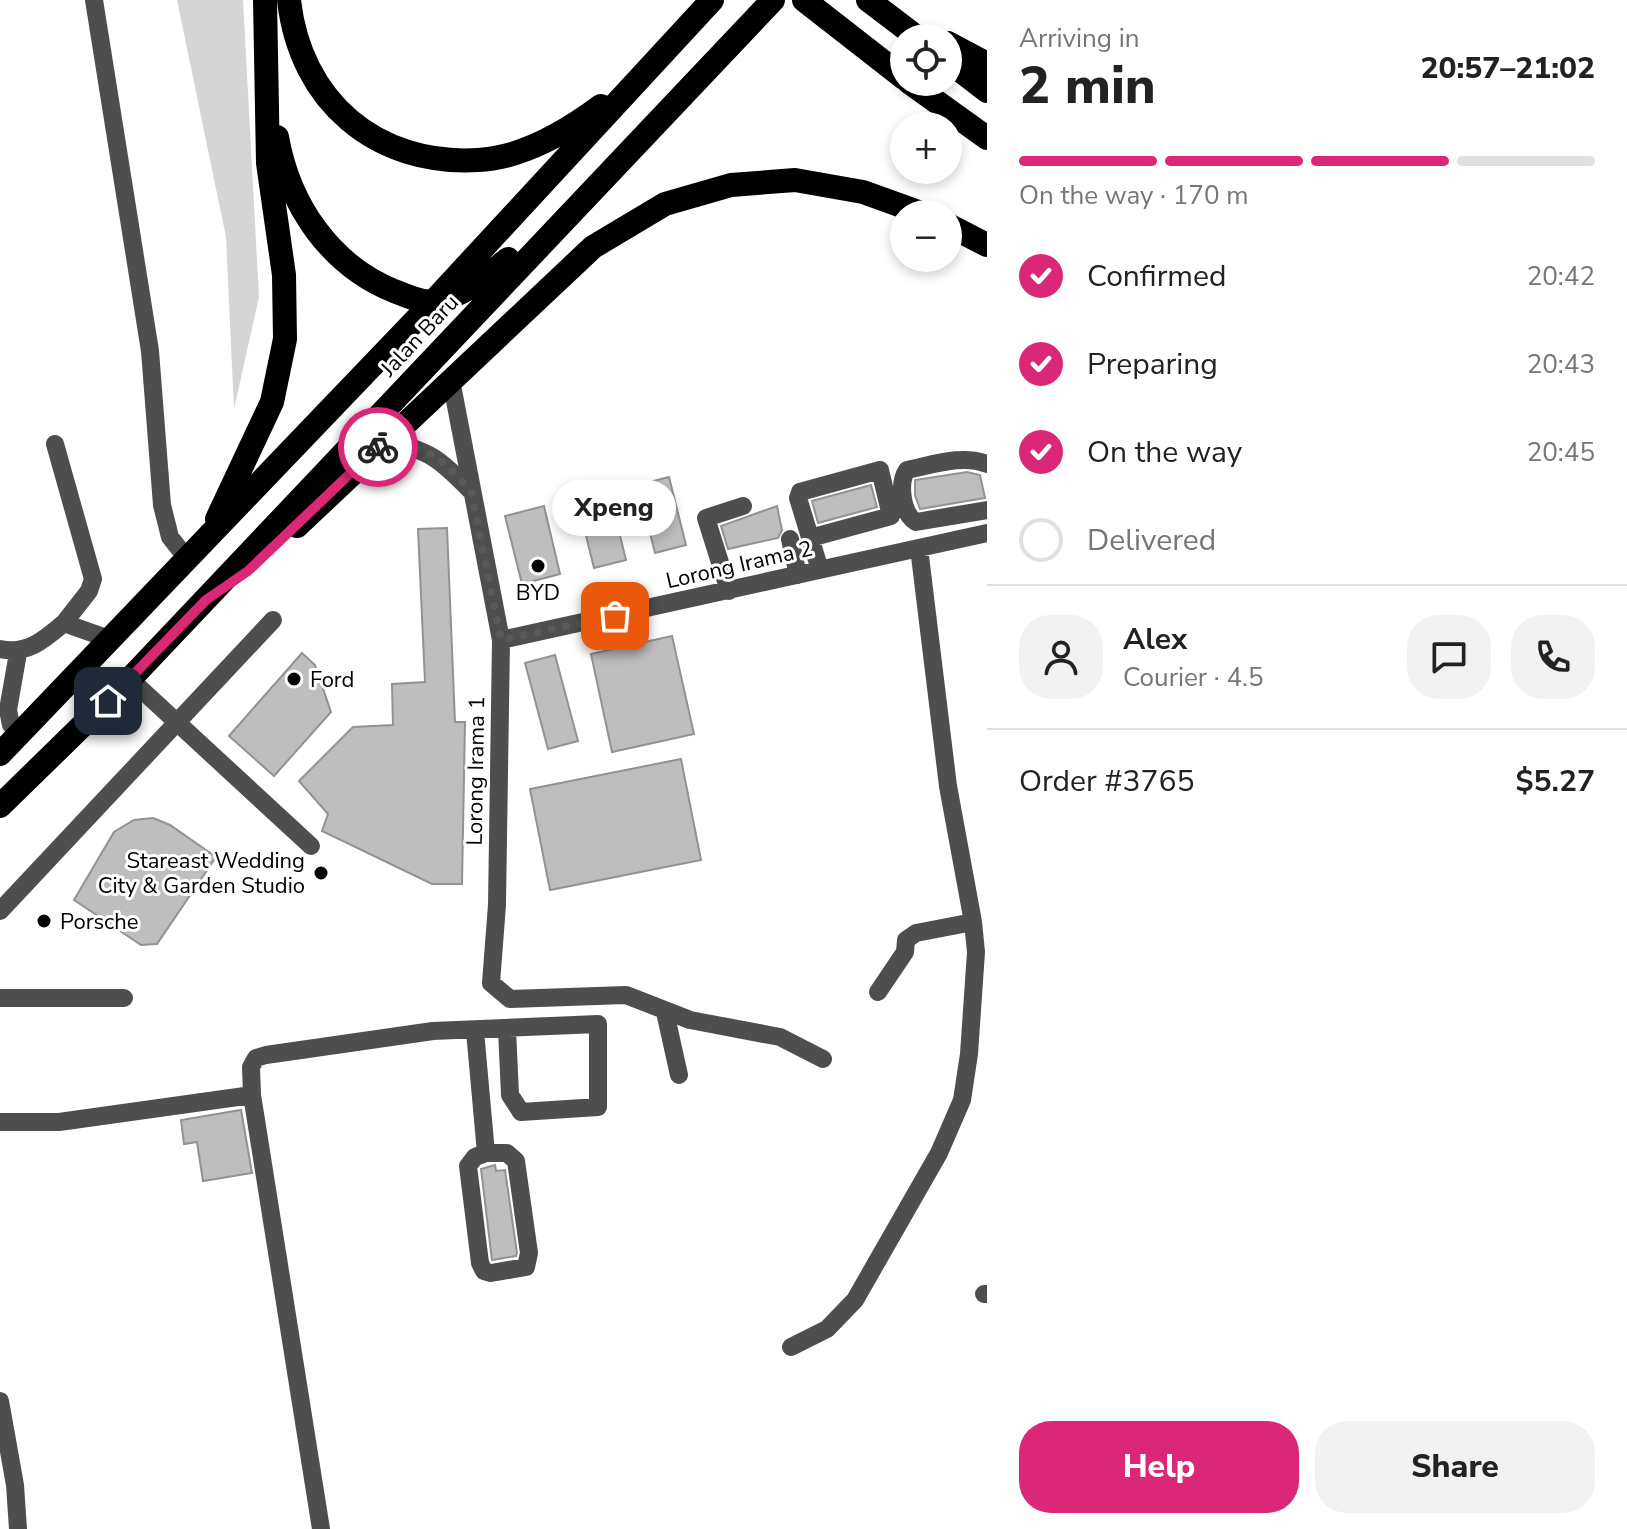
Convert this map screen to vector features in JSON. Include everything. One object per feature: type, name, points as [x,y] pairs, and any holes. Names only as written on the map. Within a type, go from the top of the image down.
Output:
[{"type":"highway","points":[[205,542],[272,402],[285,339],[284,275],[268,163],[265,0]]},
{"type":"highway","points":[[289,0],[301,58],[322,93],[351,123],[390,147],[436,159],[481,160],[530,148],[566,130],[653,65]]},
{"type":"highway","name":"Jalan Baru","points":[[7,736],[112,640],[433,302],[712,0]]},
{"type":"highway","name":"Jalan Baru","points":[[0,806],[206,600],[574,206],[773,0]]},
{"type":"highway","points":[[804,0],[890,67]]},
{"type":"highway","points":[[876,6],[900,24]]},
{"type":"highway","points":[[876,6],[911,24]]},
{"type":"highway","points":[[962,51],[987,64]]},
{"type":"highway","points":[[962,72],[987,91]]},
{"type":"highway","points":[[269,88],[280,153],[297,201],[341,261],[366,280],[433,302],[474,287],[574,206]]},
{"type":"highway","points":[[928,96],[987,138]]},
{"type":"highway","points":[[206,600],[270,552],[385,440],[593,247],[665,204],[731,185],[795,180],[863,192],[890,202]]},
{"type":"highway","points":[[962,232],[987,245]]},
{"type":"street","points":[[94,0],[150,351],[162,505],[170,537],[188,560]]},
{"type":"street","name":"Lorong Irama 1","points":[[451,380],[501,640],[497,905],[491,983],[510,999],[626,995],[665,1012]]},
{"type":"street","points":[[385,440],[418,448],[439,458],[471,491]]},
{"type":"street","points":[[7,736],[9,651],[40,643],[64,623],[89,591],[93,579],[55,444]]},
{"type":"street","points":[[987,464],[968,459],[951,461],[907,470],[902,479],[906,512],[916,522],[987,510]]},
{"type":"street","points":[[810,538],[891,516],[880,470],[800,492],[798,498],[810,538],[820,570]]},
{"type":"street","points":[[729,591],[706,518],[743,506]]},
{"type":"street","name":"Lorong Irama 2","points":[[501,640],[987,533]]},
{"type":"street","points":[[790,539],[798,575]]},
{"type":"street","points":[[791,1347],[827,1329],[855,1300],[939,1153],[962,1100],[976,952],[948,786],[919,548]]},
{"type":"street","points":[[0,911],[273,620]]},
{"type":"street","points":[[64,623],[112,640]]},
{"type":"street","points":[[130,679],[311,846]]},
{"type":"street","points":[[878,992],[905,952],[906,940],[916,933],[973,922]]},
{"type":"street","points":[[0,998],[124,998]]},
{"type":"street","points":[[679,1075],[665,1012],[780,1037],[823,1059]]},
{"type":"street","points":[[321,1529],[252,1095],[251,1067],[256,1058],[266,1055],[433,1031],[598,1024],[598,1107],[521,1112],[510,1095],[507,1029]]},
{"type":"street","points":[[475,1031],[486,1153]]},
{"type":"street","points":[[0,1122],[59,1122],[252,1095]]},
{"type":"street","points":[[486,1153],[507,1153],[516,1161],[529,1253],[526,1267],[491,1273],[484,1271],[480,1263],[468,1166],[475,1157],[486,1153]]},
{"type":"street","points":[[0,1401],[8,1486],[18,1529]]},
{"type":"shaded area","points":[[177,0],[243,0],[259,297],[234,409],[226,237]]},
{"type":"building","points":[[967,472],[980,475],[985,498],[920,509],[915,495],[915,480]]},
{"type":"building","points":[[669,477],[686,545],[655,553],[638,485]]},
{"type":"building","points":[[871,485],[877,507],[818,523],[812,501]]},
{"type":"building","points":[[609,490],[626,560],[594,568],[577,499]]},
{"type":"building","points":[[544,506],[560,574],[522,584],[505,516]]},
{"type":"building","points":[[777,506],[782,530],[778,538],[728,549],[721,526]]},
{"type":"building","points":[[447,528],[455,722],[465,722],[462,884],[432,884],[322,831],[328,814],[299,781],[353,727],[393,725],[392,684],[425,682],[418,529]]},
{"type":"building","points":[[672,636],[694,734],[612,752],[591,654]]},
{"type":"building","points":[[302,653],[315,665],[331,712],[274,776],[229,736]]},
{"type":"building","points":[[555,655],[578,741],[548,749],[525,663]]},
{"type":"building","points":[[681,759],[701,860],[550,890],[530,789]]},
{"type":"building","points":[[153,818],[170,825],[216,857],[157,944],[141,945],[74,900],[114,832],[134,820]]},
{"type":"building","points":[[241,1110],[252,1173],[203,1181],[197,1142],[184,1144],[181,1120]]},
{"type":"building","points":[[495,1165],[496,1171],[505,1170],[517,1253],[516,1256],[492,1260],[481,1169]]},
{"type":"way so far","points":[[378,447],[385,440],[418,448],[439,458],[471,491],[501,640],[615,616]]},
{"type":"place","name":"BYD","points":[[538,566]]},
{"type":"place","name":"Xpeng","points":[[615,616]]},
{"type":"place","name":"Ford","points":[[294,679]]},
{"type":"place","name":"Stareast Wedding City & Garden Studio","points":[[321,873]]},
{"type":"place","name":"Porsche","points":[[44,921]]},
{"type":"route","points":[[108,701],[206,600],[248,571],[281,542],[378,447]]}]
